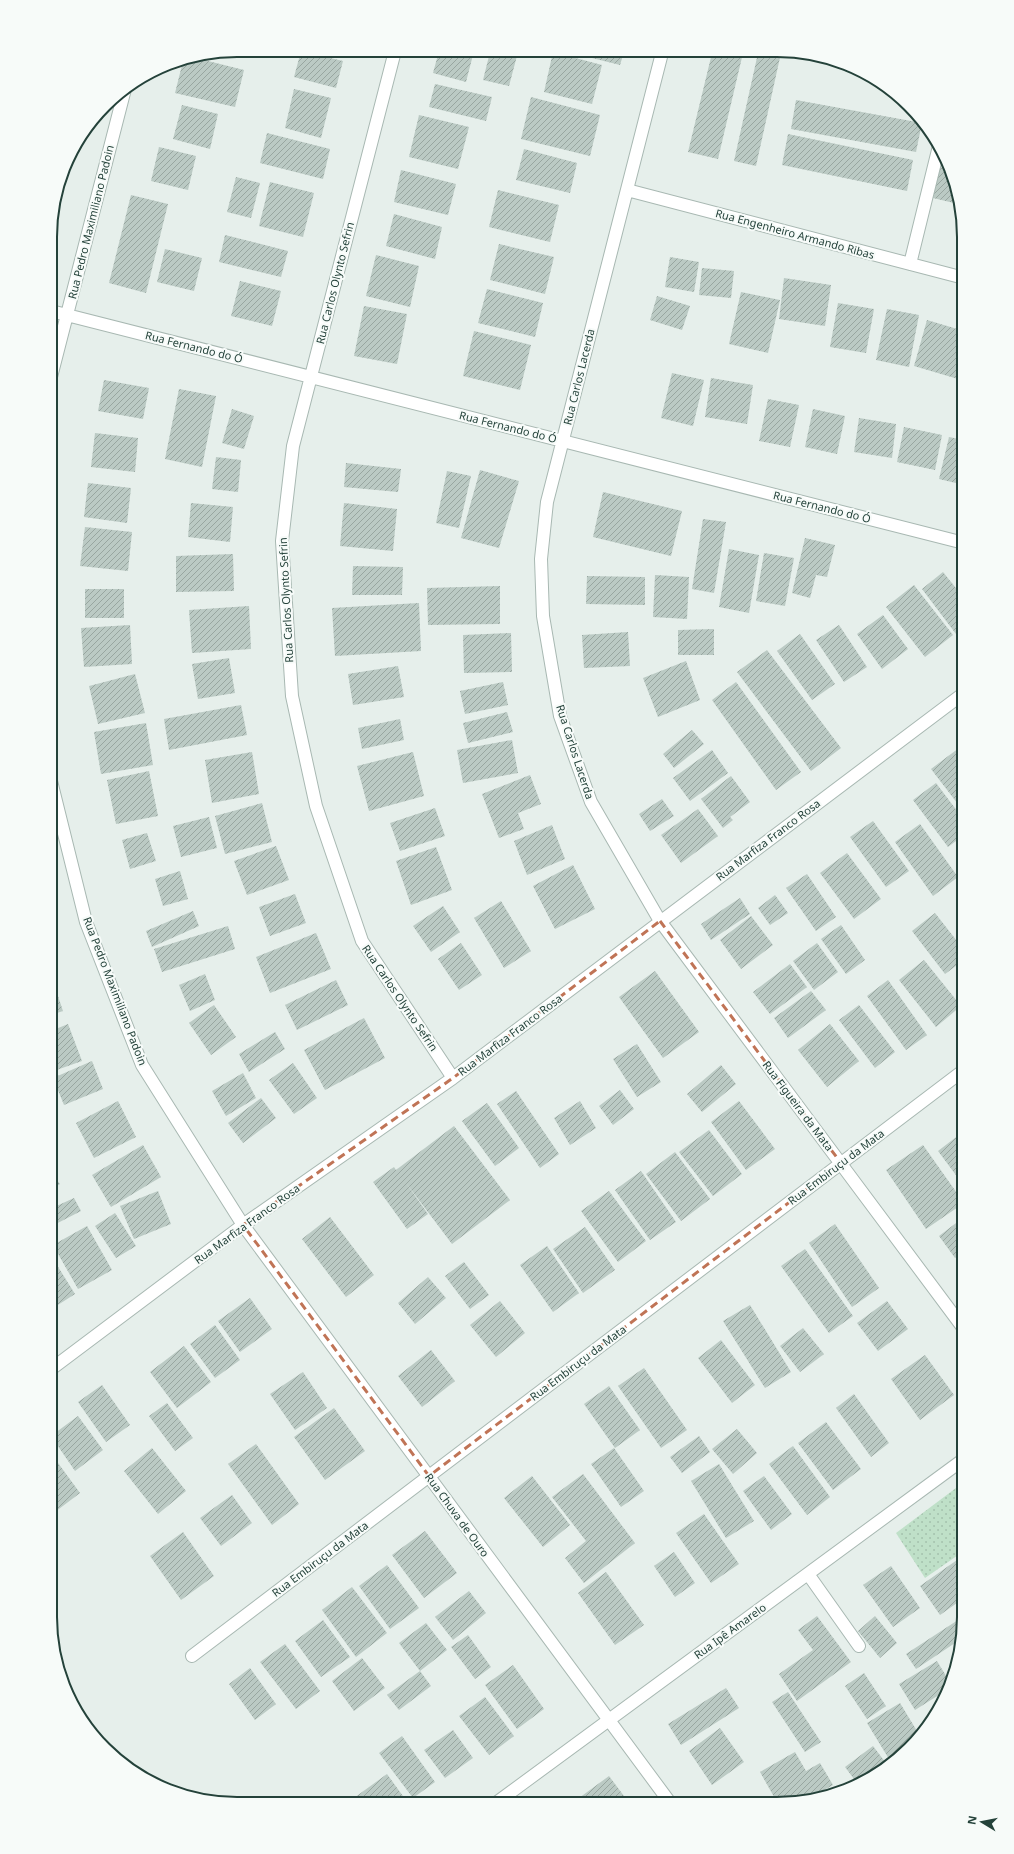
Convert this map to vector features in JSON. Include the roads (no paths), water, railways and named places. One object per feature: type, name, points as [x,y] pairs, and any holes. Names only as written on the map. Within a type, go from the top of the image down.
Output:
[{"type":"street","name":"Rua Carlos Olynto Sefrin","points":[[393,57],[292,446],[282,541],[292,696],[316,806],[362,941],[453,1078]]},
{"type":"street","name":"Rua Carlos Lacerda","points":[[660,921],[590,802],[560,716],[543,616],[541,559],[547,502],[661,57]]},
{"type":"street","name":"Rua Pedro Maximiliano Padoin","points":[[57,354],[123,98]]},
{"type":"street","points":[[910,264],[937,155]]},
{"type":"street","name":"Rua Engenheiro Armando Ribas","points":[[627,190],[957,276]]},
{"type":"street","name":"Rua Fernando do Ó","points":[[57,312],[957,541]]},
{"type":"street","name":"Rua Marfiza Franco Rosa","points":[[57,1365],[243,1226],[453,1078],[957,698]]},
{"type":"street","name":"Rua Pedro Maximiliano Padoin","points":[[57,805],[86,922],[142,1064],[243,1226]]},
{"type":"street","name":"Rua Figueira da Mata","points":[[660,921],[957,1320]]},
{"type":"street","name":"Rua Embiruçu da Mata","points":[[192,1656],[957,1075]]},
{"type":"street","name":"Rua Chuva de Ouro","points":[[243,1226],[666,1797]]},
{"type":"street","name":"Rua Ipê Amarelo","points":[[504,1797],[957,1464]]},
{"type":"street","points":[[808,1574],[859,1646]]}]
